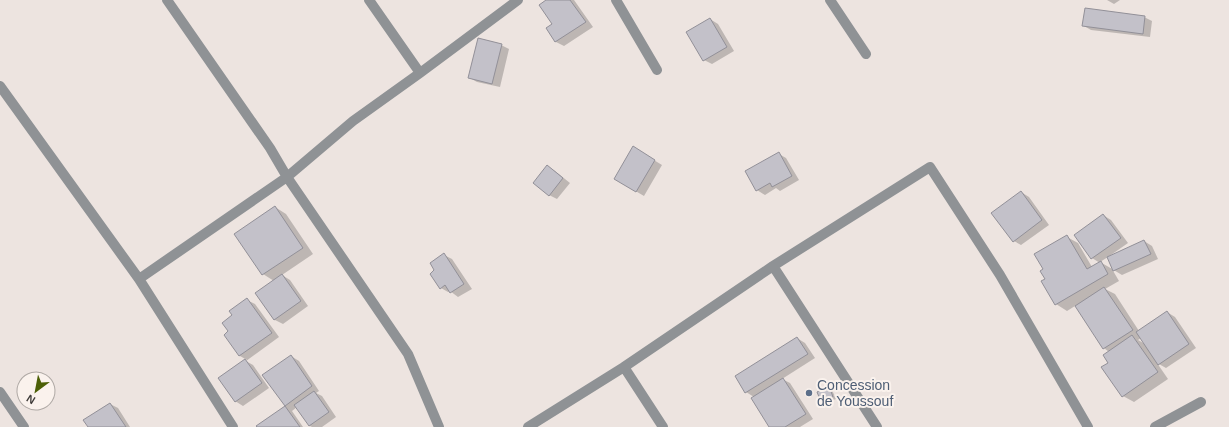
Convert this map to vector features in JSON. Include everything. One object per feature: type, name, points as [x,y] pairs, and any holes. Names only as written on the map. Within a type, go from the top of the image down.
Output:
[{"type":"street","points":[[167,0],[270,148],[287,177],[408,354],[438,427]]},
{"type":"street","points":[[369,0],[420,73]]},
{"type":"street","points":[[139,279],[287,177],[353,121],[518,0]]},
{"type":"street","points":[[616,0],[657,70]]},
{"type":"street","points":[[830,0],[866,54]]},
{"type":"street","points":[[0,86],[139,279],[233,427]]},
{"type":"street","points":[[528,427],[624,367],[773,266],[930,167],[1000,275],[1088,427]]},
{"type":"street","points":[[773,266],[877,427]]},
{"type":"street","points":[[624,367],[663,427]]},
{"type":"street","points":[[0,392],[24,427]]},
{"type":"street","points":[[1155,427],[1201,402]]},
{"type":"building","points":[[546,0],[570,0],[586,22],[555,42],[546,28],[552,24],[539,5]]},
{"type":"building","points":[[1085,8],[1145,16],[1143,34],[1082,26]]},
{"type":"building","points":[[710,18],[727,47],[703,61],[686,32]]},
{"type":"building","points":[[478,38],[502,44],[492,84],[468,78]]},
{"type":"building","points":[[633,146],[655,160],[636,192],[614,179]]},
{"type":"building","points":[[779,152],[792,176],[772,187],[770,183],[756,191],[745,171]]},
{"type":"building","points":[[547,165],[563,178],[549,196],[533,183]]},
{"type":"building","points":[[1021,191],[1042,220],[1013,242],[991,213]]},
{"type":"building","points":[[275,206],[303,248],[262,275],[234,234]]},
{"type":"building","points":[[1103,214],[1121,238],[1091,259],[1074,235]]},
{"type":"building","points":[[1067,235],[1087,269],[1101,261],[1108,274],[1055,305],[1041,281],[1045,279],[1040,271],[1043,269],[1034,254]]},
{"type":"building","points":[[1144,240],[1151,254],[1113,271],[1107,257]]},
{"type":"building","points":[[444,253],[464,284],[450,293],[445,285],[440,289],[430,274],[434,270],[430,263]]},
{"type":"building","points":[[282,274],[301,301],[274,320],[255,293]]},
{"type":"building","points":[[1104,287],[1133,330],[1103,349],[1075,306]]},
{"type":"building","points":[[247,298],[272,333],[239,356],[224,335],[228,331],[222,323],[232,315],[229,311]]},
{"type":"building","points":[[1167,311],[1189,344],[1158,365],[1136,332]]},
{"type":"building","points":[[1132,335],[1158,372],[1122,397],[1101,367],[1108,363],[1103,355]]},
{"type":"building","points":[[797,337],[808,354],[745,393],[735,376]]},
{"type":"building","points":[[291,355],[312,386],[285,406],[262,375]]},
{"type":"building","points":[[245,359],[262,383],[235,402],[218,378]]},
{"type":"building","points":[[783,378],[806,414],[785,427],[769,427],[751,398]]},
{"type":"building","points":[[829,386],[833,397],[821,402],[817,392]]},
{"type":"building","points":[[314,391],[329,412],[309,426],[294,405]]},
{"type":"building","points":[[110,403],[126,427],[88,427],[83,420]]},
{"type":"building","points":[[285,406],[300,427],[256,426]]},
{"type":"place","name":"Concession de Youssouf","points":[[809,393]]}]
